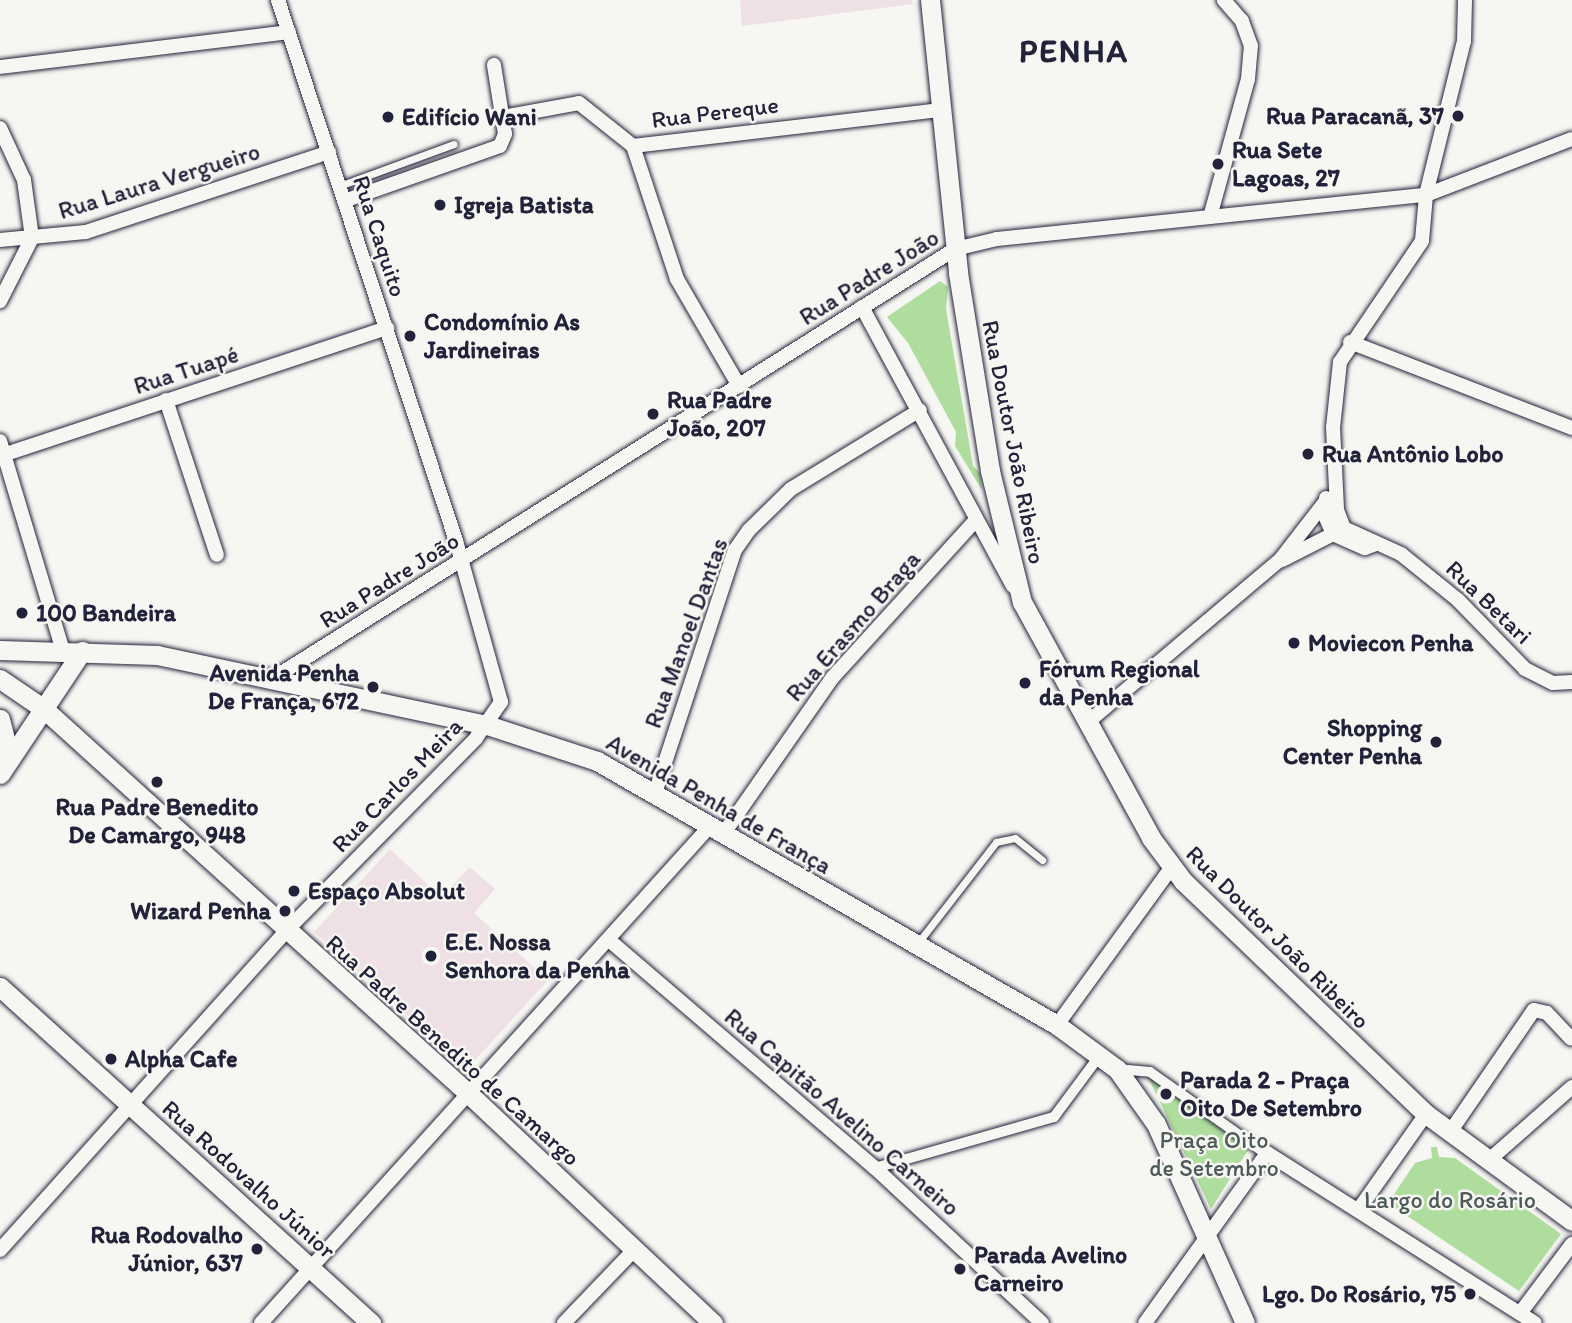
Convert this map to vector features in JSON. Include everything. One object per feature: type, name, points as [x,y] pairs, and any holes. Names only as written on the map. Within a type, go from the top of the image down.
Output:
[{"type":"main road","name":"Rua Doutor João Ribeiro","points":[[930,0],[955,249],[990,471],[1023,602],[1171,868],[1426,1115],[1572,1221]]},
{"type":"main road","name":"Avenida Penha de França","points":[[0,650],[157,655],[487,725],[597,761],[1057,1026],[1117,1069],[1156,1124],[1245,1323]]},
{"type":"main road","points":[[1,772],[44,709],[72,651]]},
{"type":"main road","name":"Rua Padre Benedito de Camargo","points":[[0,679],[44,709],[469,1094],[633,1251],[713,1323]]},
{"type":"main road","points":[[0,719],[7,747],[1,772]]},
{"type":"main road","name":"Rua Rodovalho Júnior","points":[[0,987],[371,1323]]},
{"type":"street","name":"Rua Caquito","points":[[278,0],[463,561],[500,686],[501,702],[487,725]]},
{"type":"street","points":[[1210,218],[1248,79],[1251,46],[1242,21],[1224,0]]},
{"type":"street","points":[[1088,722],[1280,560],[1325,502],[1333,478],[1334,388],[1350,342],[1412,260],[1422,241],[1426,195],[1464,41],[1465,0]]},
{"type":"street","points":[[0,67],[289,32]]},
{"type":"street","points":[[344,201],[494,149],[504,139],[494,65]]},
{"type":"street","points":[[503,117],[579,103],[633,146]]},
{"type":"street","name":"Rua Pereque","points":[[739,386],[677,279],[633,146],[941,110]]},
{"type":"street","points":[[0,128],[24,180],[32,238],[0,302]]},
{"type":"street","name":"Rua Padre João","points":[[272,679],[955,249],[997,239],[1426,195],[1572,139]]},
{"type":"street","name":"Rua Laura Vergueiro","points":[[0,240],[86,232],[329,152]]},
{"type":"street","points":[[862,307],[920,410],[975,521],[1023,602]]},
{"type":"street","name":"Rua Tuapé","points":[[1,451],[387,328]]},
{"type":"street","points":[[1350,342],[1571,425]]},
{"type":"street","points":[[166,400],[217,555]]},
{"type":"street","name":"Rua Manoel Dantas","points":[[655,793],[735,550],[748,530],[790,489],[920,410]]},
{"type":"street","points":[[1,451],[72,651]]},
{"type":"street","name":"Rua Betari","points":[[1333,478],[1340,522],[1377,544],[1401,554],[1458,600],[1525,669],[1553,683],[1572,682]]},
{"type":"street","points":[[1280,560],[1333,534],[1325,502]]},
{"type":"street","name":"Rua Erasmo Braga","points":[[261,1323],[609,940],[717,829],[833,677],[975,521]]},
{"type":"street","name":"Rua Betari","points":[[1333,534],[1365,548],[1377,544]]},
{"type":"street","name":"Rua Carlos Meira","points":[[0,1250],[286,931],[487,725]]},
{"type":"street","points":[[1057,1026],[1171,868]]},
{"type":"street","name":"Rua Capitão Avelino Carneiro","points":[[609,940],[876,1168],[1042,1323]]},
{"type":"street","points":[[1450,1132],[1534,1010],[1547,1013],[1571,1039]]},
{"type":"street","points":[[876,1168],[1054,1116],[1100,1055]]},
{"type":"street","points":[[1117,1069],[1150,1072],[1265,1153],[1359,1209],[1535,1323]]},
{"type":"street","points":[[1488,1161],[1572,1087]]},
{"type":"street","points":[[1359,1209],[1426,1115]]},
{"type":"street","points":[[1145,1323],[1265,1153]]},
{"type":"street","points":[[1521,1312],[1572,1244]]},
{"type":"street","points":[[564,1323],[633,1251]]},
{"type":"lane","points":[[339,186],[454,144]]},
{"type":"lane","points":[[916,945],[996,842],[1015,838],[1042,860]]},
{"type":"shaded area","points":[[740,0],[912,0],[913,4],[742,26]]},
{"type":"shaded area","name":"E.E. Nossa Senhora da Penha","points":[[390,849],[441,897],[470,867],[495,889],[474,913],[548,980],[467,1069],[314,932]]},
{"type":"green space","points":[[940,281],[948,287],[946,309],[973,466],[980,473],[982,490],[955,446],[956,432],[908,343],[887,317]]},
{"type":"green space","name":"Praça Oito de Setembro","points":[[1148,1077],[1250,1147],[1211,1209]]},
{"type":"green space","name":"Largo do Rosário","points":[[1431,1147],[1437,1147],[1439,1157],[1455,1158],[1561,1234],[1519,1291],[1388,1203],[1415,1163],[1432,1158]]},
{"type":"place","name":"Rua Paracanã, 37","points":[[1458,116]]},
{"type":"place","name":"Edifício Wani","points":[[388,117]]},
{"type":"place","name":"Rua Sete Lagoas, 27","points":[[1218,164]]},
{"type":"place","name":"Igreja Batista","points":[[440,205]]},
{"type":"place","name":"Condomínio As Jardineiras","points":[[410,336]]},
{"type":"place","name":"Rua Padre João, 207","points":[[653,414]]},
{"type":"place","name":"Rua Antônio Lobo","points":[[1308,454]]},
{"type":"place","name":"100 Bandeira","points":[[22,613]]},
{"type":"place","name":"Moviecon Penha","points":[[1294,643]]},
{"type":"place","name":"Fórum Regional da Penha","points":[[1025,683]]},
{"type":"place","name":"Avenida Penha De França, 672","points":[[373,687]]},
{"type":"place","name":"Shopping Center Penha","points":[[1436,742]]},
{"type":"place","name":"Rua Padre Benedito De Camargo, 948","points":[[157,782]]},
{"type":"place","name":"Espaço Absolut","points":[[294,891]]},
{"type":"place","name":"Wizard Penha","points":[[285,911]]},
{"type":"place","name":"E.E. Nossa Senhora da Penha","points":[[431,956]]},
{"type":"place","name":"Alpha Cafe","points":[[111,1059]]},
{"type":"place","name":"Parada 2 - Praça Oito De Setembro","points":[[1166,1094]]},
{"type":"place","name":"Rua Rodovalho Júnior, 637","points":[[257,1249]]},
{"type":"place","name":"Parada Avelino Carneiro","points":[[960,1269]]},
{"type":"place","name":"Lgo. Do Rosário, 75","points":[[1470,1294]]},
{"type":"district","name":"PENHA","points":[[1074,51]]}]
